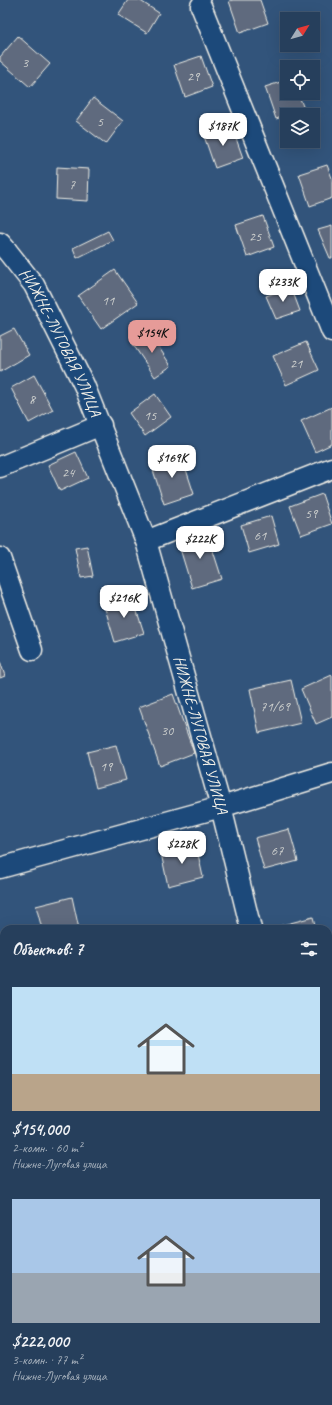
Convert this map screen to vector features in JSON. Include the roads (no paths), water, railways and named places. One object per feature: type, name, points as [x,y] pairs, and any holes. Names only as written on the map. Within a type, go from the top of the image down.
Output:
[{"type":"street","points":[[201,6],[332,332]]},
{"type":"street","name":"НИЖНЕ-ЛУГОВАЯ УЛИЦА","points":[[0,243],[34,285],[84,385],[146,541],[221,807],[250,925]]},
{"type":"street","name":"НИЖНЕ-ЛУГОВАЯ УЛИЦА","points":[[0,467],[101,425]]},
{"type":"street","points":[[146,541],[332,468]]},
{"type":"street","points":[[0,558],[32,650]]},
{"type":"street","points":[[0,868],[221,807],[332,773]]}]
